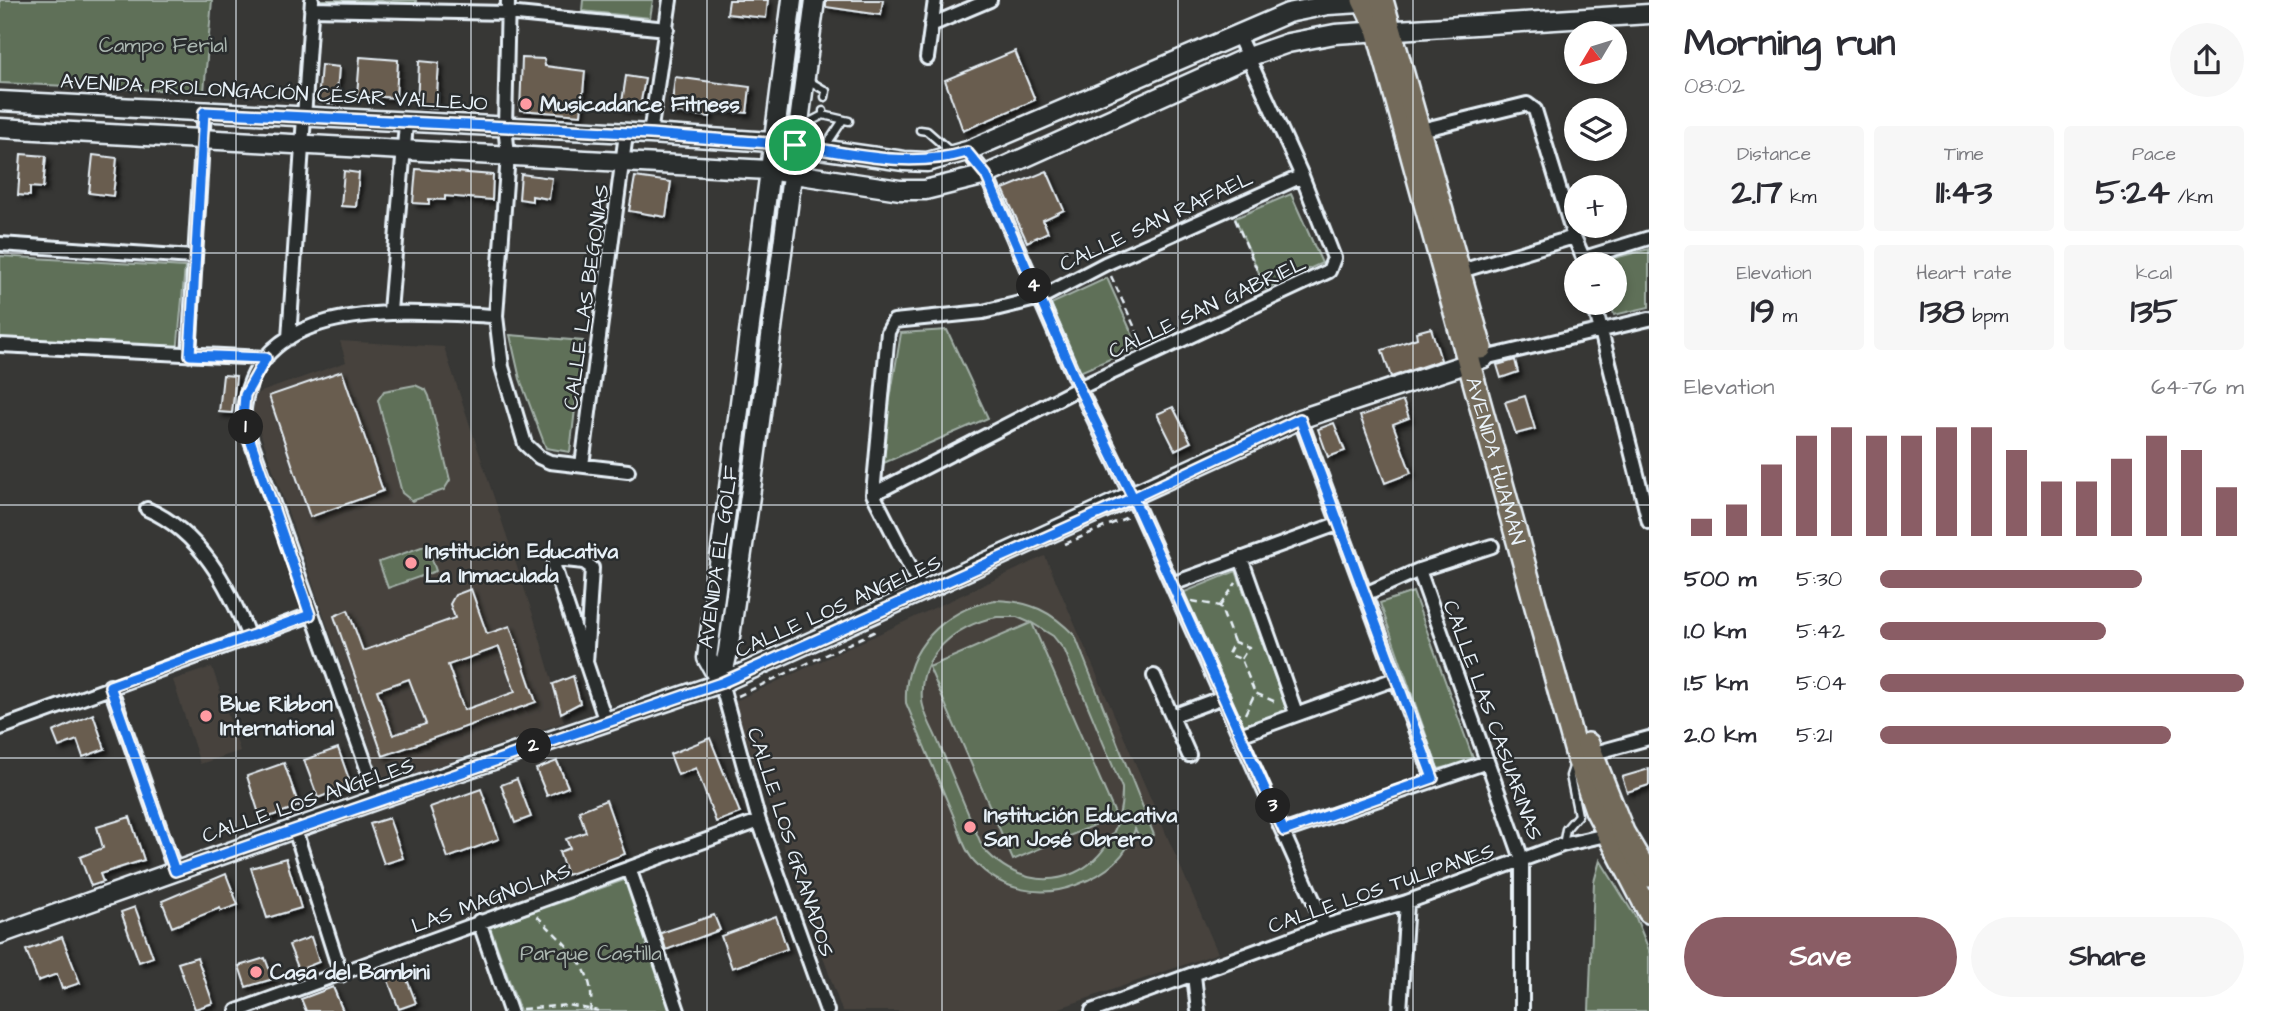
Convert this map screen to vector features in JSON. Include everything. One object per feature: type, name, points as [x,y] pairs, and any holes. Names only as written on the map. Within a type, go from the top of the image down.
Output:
[{"type":"main road","name":"AVENIDA EL GOLF","points":[[721,683],[707,658],[771,142],[792,0]]},
{"type":"main road","name":"AVENIDA EL GOLF","points":[[721,683],[752,482],[816,0]]},
{"type":"main road","name":"AVENIDA PROLONGACIÓN CÉSAR VALLEJO","points":[[0,101],[771,142],[796,137],[824,150],[927,162],[961,153],[1287,13],[1328,5],[1378,1]]},
{"type":"main road","name":"AVENIDA HUAMÁN","points":[[1378,1],[1552,622],[1584,755],[1649,912]]},
{"type":"main road","points":[[0,128],[768,170],[900,190],[952,185],[986,175],[1248,57],[1288,43],[1385,29],[1649,14]]},
{"type":"main road","name":"AVENIDA HUAMÁN","points":[[1385,29],[1422,130],[1461,271],[1477,360]]},
{"type":"main road","name":"CALLE LOS ANGELES","points":[[0,934],[378,799],[721,683],[1133,498],[1300,419],[1477,360]]},
{"type":"main road","points":[[728,481],[752,482]]},
{"type":"main road","name":"AVENIDA HUAMÁN","points":[[1584,755],[1587,813],[1615,833],[1649,876]]},
{"type":"street","points":[[650,134],[670,0]]},
{"type":"street","points":[[927,58],[935,0]]},
{"type":"street","points":[[931,25],[990,0]]},
{"type":"street","points":[[289,338],[312,4],[508,7],[667,29]]},
{"type":"street","points":[[508,7],[505,126],[508,155],[496,316],[502,367],[525,444],[539,457],[550,462],[628,471]]},
{"type":"street","name":"CALLE SAN GABRIEL","points":[[873,494],[1079,388],[1329,271],[1334,258],[1302,176],[1238,35]]},
{"type":"street","points":[[1422,130],[1527,104],[1535,110],[1539,120],[1564,204]]},
{"type":"street","points":[[190,355],[193,257],[204,112]]},
{"type":"street","points":[[390,311],[406,124]]},
{"type":"street","name":"CALLE LAS BEGONIAS","points":[[582,466],[626,134]]},
{"type":"street","points":[[961,153],[986,175],[1079,388],[1133,498],[1325,926]]},
{"type":"street","name":"CALLE SAN RAFAEL","points":[[873,494],[888,332],[894,321],[983,312],[1040,298],[1105,264],[1302,176]]},
{"type":"street","points":[[1461,271],[1571,238]]},
{"type":"street","points":[[1610,252],[1649,238]]},
{"type":"street","points":[[0,244],[193,257]]},
{"type":"street","points":[[378,799],[310,615],[243,419],[245,395],[266,358],[289,338],[334,319],[390,311],[496,316]]},
{"type":"street","points":[[1597,315],[1648,516]]},
{"type":"street","points":[[1477,360],[1649,318]]},
{"type":"street","points":[[0,345],[266,358]]},
{"type":"street","points":[[1300,419],[1433,778]]},
{"type":"street","points":[[873,494],[923,592]]},
{"type":"street","points":[[147,509],[165,517],[188,535],[229,590],[249,637]]},
{"type":"street","points":[[1172,584],[1340,523]]},
{"type":"street","points":[[1365,594],[1419,570],[1492,547]]},
{"type":"street","points":[[1241,558],[1296,713]]},
{"type":"street","points":[[586,663],[592,568],[584,562],[556,559],[554,567],[586,663],[606,722]]},
{"type":"street","name":"CALLE LAS CASUARINAS","points":[[1419,570],[1522,859],[1522,1011]]},
{"type":"street","points":[[0,729],[110,686],[310,615]]},
{"type":"street","points":[[1154,676],[1189,755]]},
{"type":"street","points":[[1240,735],[1395,679]]},
{"type":"street","name":"CALLE LOS GRANADOS","points":[[721,683],[759,821],[827,1011]]},
{"type":"street","points":[[110,686],[175,871]]},
{"type":"street","points":[[1172,716],[1223,697]]},
{"type":"street","points":[[1584,755],[1649,738]]},
{"type":"street","points":[[1284,831],[1433,778],[1487,762]]},
{"type":"street","name":"LAS MAGNOLIAS","points":[[237,1011],[759,821]]},
{"type":"street","points":[[295,830],[341,975]]},
{"type":"street","name":"CALLE LOS TULIPANES","points":[[1092,1011],[1325,926],[1407,902],[1562,845],[1615,833]]},
{"type":"street","points":[[629,868],[678,1011]]},
{"type":"street","points":[[1400,1011],[1407,902]]},
{"type":"street","points":[[479,921],[514,1010]]},
{"type":"street","points":[[1194,975],[1198,1011]]},
{"type":"lane","points":[[804,78],[826,91],[825,97]]},
{"type":"lane","points":[[796,137],[823,113],[846,120],[824,150]]},
{"type":"lane","points":[[920,130],[927,131],[961,153]]},
{"type":"lane","points":[[1562,845],[1566,829],[1587,813]]},
{"type":"path","points":[[1230,207],[1270,299]]},
{"type":"path","points":[[1105,264],[1148,356]]},
{"type":"path","points":[[1054,550],[1129,516]]},
{"type":"path","points":[[1220,606],[1238,580],[1243,592]]},
{"type":"path","points":[[1193,612],[1188,600],[1220,606]]},
{"type":"path","points":[[1220,606],[1234,642],[1228,654],[1221,657]]},
{"type":"path","points":[[726,702],[878,630]]},
{"type":"path","points":[[1234,642],[1248,647]]},
{"type":"path","points":[[1241,659],[1248,647],[1261,642]]},
{"type":"path","points":[[1228,654],[1241,659],[1255,693],[1284,706],[1279,693]]},
{"type":"path","points":[[1237,708],[1242,720],[1255,693]]},
{"type":"path","points":[[525,905],[586,969],[593,991],[590,1010]]},
{"type":"path","points":[[514,1010],[568,1005],[598,1011]]},
{"type":"shaded area","name":"Institución Educativa La Inmaculada","points":[[340,341],[444,347],[534,618],[564,722],[383,785],[252,409],[258,393],[346,362]]},
{"type":"shaded area","name":"Institución Educativa San José Obrero","points":[[1045,556],[1218,953],[1051,1011],[842,1011],[733,702]]},
{"type":"shaded area","name":"Blue Ribbon International","points":[[212,667],[240,751],[200,764],[173,680]]},
{"type":"green space","name":"Campo Ferial","points":[[0,0],[212,0],[204,92],[0,83]]},
{"type":"green space","points":[[322,0],[416,0],[416,3],[322,1]]},
{"type":"green space","points":[[583,0],[653,0],[650,18],[582,11]]},
{"type":"green space","points":[[1291,194],[1322,263],[1266,289],[1235,218]]},
{"type":"green space","points":[[1649,249],[1649,307],[1627,312],[1627,255]]},
{"type":"green space","points":[[0,256],[185,267],[177,353],[0,342]]},
{"type":"green space","points":[[1107,278],[1138,347],[1080,372],[1051,304]]},
{"type":"green space","points":[[947,330],[988,418],[879,465],[901,333]]},
{"type":"green space","points":[[510,335],[583,341],[570,452],[546,448],[520,379]]},
{"type":"green space","points":[[415,385],[426,390],[429,396],[450,480],[444,490],[412,501],[402,493],[378,400],[384,391]]},
{"type":"green space","points":[[427,545],[436,571],[388,588],[379,562]]},
{"type":"green space","points":[[1236,571],[1287,711],[1243,728],[1182,593]]},
{"type":"green space","points":[[1413,592],[1474,761],[1438,769],[1380,603]]},
{"type":"green space","points":[[995,600],[1029,605],[1057,620],[1075,636],[1154,835],[1141,840],[1135,829],[1126,849],[1113,864],[1105,871],[1076,885],[1049,891],[1021,889],[996,879],[974,861],[965,846],[906,703],[911,666],[919,649],[944,623],[976,605]],"holes":[[[997,617],[1017,617],[1031,623],[929,667],[1013,860],[1116,816],[1032,623],[1053,636],[1065,651],[1122,788],[1119,817],[1109,841],[1094,860],[1075,873],[1053,879],[1029,877],[1005,867],[983,848],[926,717],[922,700],[926,669],[933,656],[954,635],[982,621]]]},
{"type":"green space","points":[[1600,860],[1636,918],[1649,950],[1649,1011],[1589,1011],[1594,882]]},
{"type":"green space","name":"Parque Castilla","points":[[627,879],[673,1011],[520,1011],[490,927]]},
{"type":"building","points":[[729,0],[768,0],[766,18],[727,14]]},
{"type":"building","points":[[826,0],[883,0],[881,15],[826,7]]},
{"type":"building","points":[[1015,51],[1035,100],[963,131],[945,80]]},
{"type":"building","points":[[360,57],[398,60],[396,98],[357,95]]},
{"type":"building","points":[[522,58],[544,59],[545,66],[585,71],[581,115],[520,110]]},
{"type":"building","points":[[419,61],[439,63],[436,109],[417,107]]},
{"type":"building","points":[[321,65],[339,67],[336,104],[318,102]]},
{"type":"building","points":[[626,76],[645,79],[639,112],[621,109]]},
{"type":"building","points":[[675,77],[750,87],[747,113],[711,109],[710,117],[671,112]]},
{"type":"building","points":[[21,154],[46,156],[43,188],[30,187],[30,196],[18,195]]},
{"type":"building","points":[[93,155],[117,158],[113,196],[89,193]]},
{"type":"building","points":[[416,169],[493,175],[492,200],[445,196],[445,200],[429,199],[429,204],[413,203]]},
{"type":"building","points":[[344,171],[359,173],[356,207],[341,206]]},
{"type":"building","points":[[1047,171],[1064,210],[1043,220],[1048,232],[1027,242],[1003,189]]},
{"type":"building","points":[[521,174],[552,178],[549,199],[532,196],[532,201],[519,199]]},
{"type":"building","points":[[635,177],[671,182],[666,217],[629,211]]},
{"type":"building","points":[[1431,328],[1441,360],[1391,377],[1382,350],[1417,338],[1416,332]]},
{"type":"building","points":[[1515,360],[1518,372],[1501,378],[1497,365]]},
{"type":"building","points":[[342,371],[383,491],[310,517],[269,396]]},
{"type":"building","points":[[223,375],[236,376],[232,413],[219,412]]},
{"type":"building","points":[[1525,396],[1535,429],[1516,434],[1505,402]]},
{"type":"building","points":[[1403,401],[1409,418],[1393,424],[1411,473],[1385,483],[1360,416]]},
{"type":"building","points":[[1173,407],[1191,442],[1175,450],[1157,414]]},
{"type":"building","points":[[1334,423],[1345,451],[1328,457],[1318,429]]},
{"type":"building","points":[[471,589],[487,634],[510,626],[536,702],[383,756],[334,616],[348,610],[363,651],[455,618],[450,604],[455,595]],"holes":[[[499,647],[515,692],[464,710],[448,665]],[[409,679],[426,724],[393,735],[377,690]]]},
{"type":"building","points":[[573,676],[580,703],[561,713],[553,684]]},
{"type":"building","points":[[93,714],[105,749],[83,757],[77,740],[59,747],[53,732]]},
{"type":"building","points":[[710,738],[740,813],[716,822],[696,768],[678,775],[670,754]]},
{"type":"building","points":[[338,748],[351,785],[318,798],[304,760]]},
{"type":"building","points":[[557,761],[568,787],[547,796],[536,769]]},
{"type":"building","points":[[284,763],[299,806],[261,820],[247,776]]},
{"type":"building","points":[[1649,769],[1649,785],[1627,792],[1622,777]]},
{"type":"building","points":[[517,779],[531,817],[515,823],[501,785]]},
{"type":"building","points":[[481,789],[499,839],[448,858],[430,807]]},
{"type":"building","points":[[606,800],[625,854],[567,875],[559,852],[570,848],[566,839],[586,832],[579,811]]},
{"type":"building","points":[[130,817],[144,860],[100,874],[103,882],[91,886],[80,857],[103,848],[97,827]]},
{"type":"building","points":[[389,818],[403,858],[384,864],[370,824]]},
{"type":"building","points":[[286,858],[301,908],[267,918],[251,868]]},
{"type":"building","points":[[226,874],[238,905],[221,911],[220,908],[172,927],[162,901]]},
{"type":"building","points":[[135,907],[153,957],[139,962],[121,912]]},
{"type":"building","points":[[714,915],[720,930],[666,950],[661,933]]},
{"type":"building","points":[[776,916],[787,949],[732,968],[721,936]]},
{"type":"building","points":[[62,937],[80,983],[62,989],[57,974],[38,981],[26,950]]},
{"type":"building","points":[[311,937],[319,962],[299,970],[289,945]]},
{"type":"building","points":[[197,957],[213,1003],[195,1009],[178,963]]},
{"type":"building","name":"Casa del Bambini","points":[[265,958],[273,979],[246,987],[239,966]]},
{"type":"building","points":[[403,969],[416,1003],[399,1009],[386,975]]},
{"type":"building","points":[[333,987],[343,1011],[306,1011],[301,999]]},
{"type":"place","name":"Musicadance Fitness","points":[[526,104]]},
{"type":"place","name":"Institución Educativa La Inmaculada","points":[[411,563]]},
{"type":"place","name":"Blue Ribbon International","points":[[206,716]]},
{"type":"place","name":"Institución Educativa San José Obrero","points":[[970,827]]},
{"type":"place","name":"Casa del Bambini","points":[[256,972]]},
{"type":"route","points":[[795,145],[650,134],[204,112],[193,257],[190,355],[266,358],[245,395],[243,419],[310,615],[110,686],[175,871],[721,683],[1133,498],[1284,831],[1433,778],[1300,419],[1133,498],[1079,388],[986,175],[967,152],[927,162],[795,145]]}]
